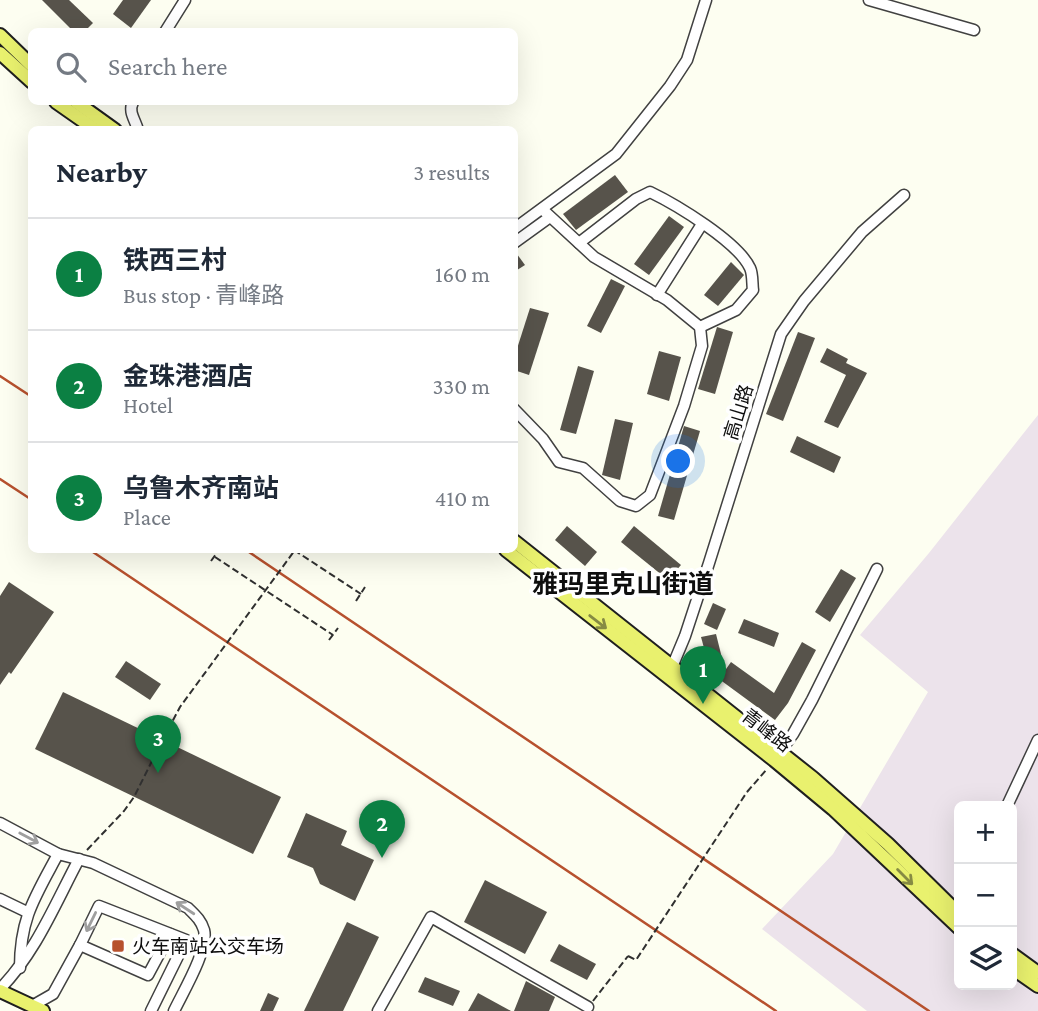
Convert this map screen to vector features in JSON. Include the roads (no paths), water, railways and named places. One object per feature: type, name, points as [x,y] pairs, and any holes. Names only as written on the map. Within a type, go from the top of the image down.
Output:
[{"type":"main road","points":[[0,35],[28,62]]},
{"type":"main road","points":[[0,53],[28,78]]},
{"type":"main road","points":[[60,105],[90,126]]},
{"type":"main road","points":[[80,105],[109,126]]},
{"type":"main road","name":"青峰路","points":[[518,544],[670,671],[871,828],[954,912]]},
{"type":"main road","name":"青峰路","points":[[510,553],[670,671]]},
{"type":"main road","points":[[1017,957],[1038,972]]},
{"type":"main road","points":[[1017,971],[1038,986]]},
{"type":"main road","points":[[0,990],[37,1008]]},
{"type":"street","points":[[168,28],[185,0]]},
{"type":"street","points":[[518,226],[616,154],[624,145],[687,60],[706,0]]},
{"type":"street","points":[[869,0],[974,30]]},
{"type":"street","points":[[132,105],[132,117],[136,126]]},
{"type":"street","points":[[579,243],[636,199],[650,192],[729,242],[751,269],[753,290],[736,310],[700,327]]},
{"type":"street","name":"高山路","points":[[670,671],[685,636],[781,334],[804,301],[862,232],[904,195]]},
{"type":"street","points":[[518,413],[559,462],[583,468],[620,501],[636,506],[650,495],[684,406],[702,346],[700,327],[657,295],[594,257],[542,208]]},
{"type":"street","points":[[518,240],[550,217]]},
{"type":"street","points":[[657,295],[702,224]]},
{"type":"street","points":[[777,755],[793,734],[812,700],[877,569]]},
{"type":"street","points":[[1009,801],[1038,740]]},
{"type":"street","points":[[0,823],[58,854],[93,863],[188,908],[199,918],[204,932],[204,947],[174,1011]]},
{"type":"street","points":[[20,968],[20,943],[27,912],[58,854]]},
{"type":"street","points":[[0,990],[20,968],[37,941],[79,859]]},
{"type":"street","points":[[0,899],[27,912]]},
{"type":"street","points":[[37,1008],[53,994],[99,906],[186,940],[151,1011]]},
{"type":"street","points":[[378,1011],[430,917],[588,1007]]},
{"type":"street","points":[[79,946],[148,975],[170,934]]},
{"type":"railway","points":[[0,376],[28,394]]},
{"type":"railway","points":[[0,479],[28,497]]},
{"type":"railway","points":[[94,553],[776,1011]]},
{"type":"railway","points":[[250,553],[929,1011]]},
{"type":"place","name":"铁西三村","points":[[703,704]]},
{"type":"place","name":"乌鲁木齐南站","points":[[158,773]]},
{"type":"place","name":"金珠港酒店","points":[[382,858]]},
{"type":"place","name":"火车南站公交车场","points":[[118,946]]},
{"type":"district","name":"雅玛里克山街道","points":[[623,584]]}]
